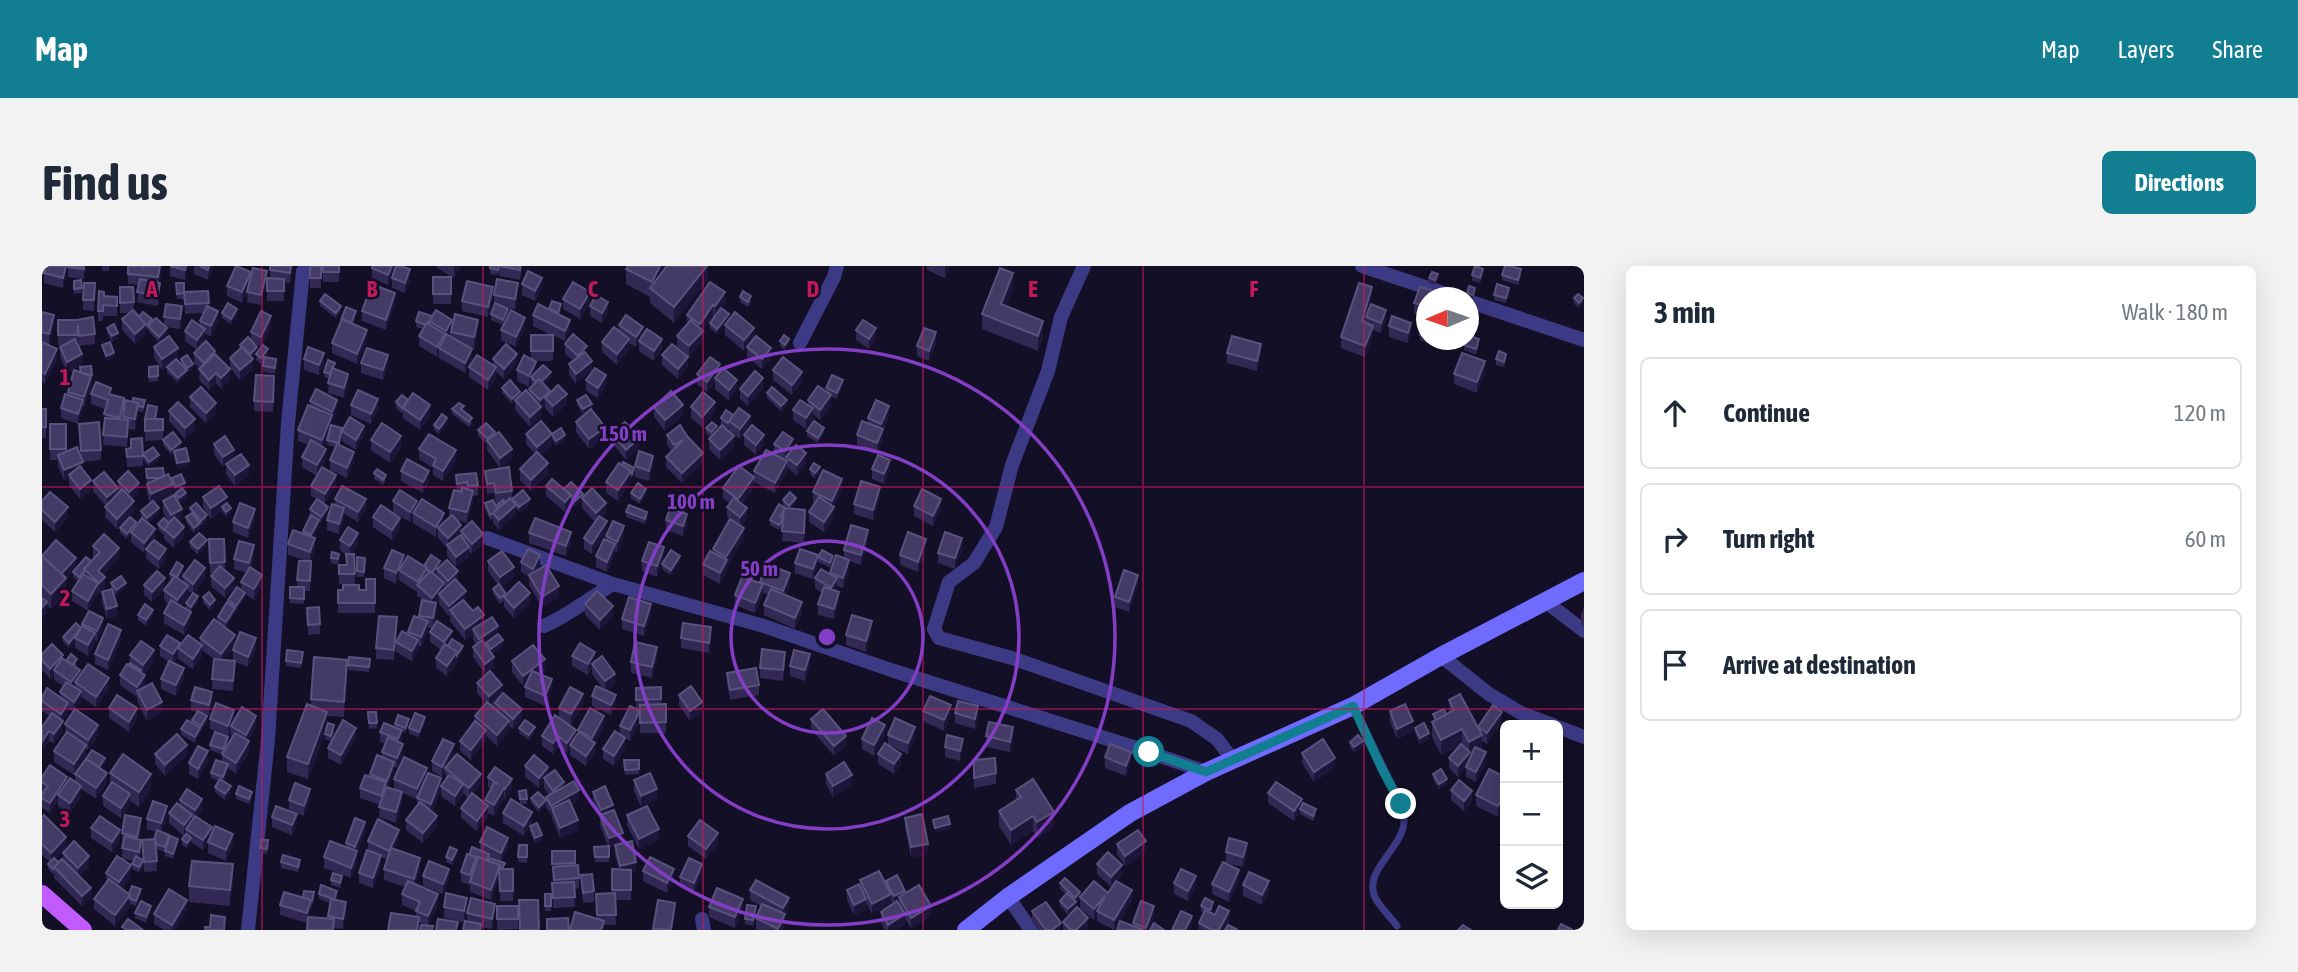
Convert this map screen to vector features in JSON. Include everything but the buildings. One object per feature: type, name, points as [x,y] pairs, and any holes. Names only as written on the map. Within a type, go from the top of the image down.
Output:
[{"type":"main road","points":[[42,894],[83,930]]},
{"type":"street","points":[[800,343],[837,266]]},
{"type":"street","points":[[1084,266],[1061,317],[1048,371],[1012,465],[996,527],[974,563],[949,582],[934,629],[939,638],[1012,658],[1191,721],[1217,739],[1233,760]]},
{"type":"street","points":[[1362,266],[1425,287]]},
{"type":"street","points":[[248,930],[268,740],[288,423],[303,271]]},
{"type":"street","points":[[1479,305],[1584,340]]},
{"type":"street","points":[[487,538],[613,584],[764,626],[1206,772]]},
{"type":"street","points":[[966,930],[1008,897],[1130,813],[1206,772],[1353,706],[1584,581]]},
{"type":"street","points":[[544,626],[569,615],[579,604],[613,584]]},
{"type":"street","points":[[1545,601],[1584,631]]},
{"type":"street","points":[[1441,656],[1489,694],[1521,713],[1539,720]]},
{"type":"street","points":[[1563,729],[1584,737]]},
{"type":"street","points":[[1008,897],[1031,930]]},
{"type":"lane","points":[[1353,706],[1401,804],[1404,817],[1402,831],[1375,876],[1373,886],[1374,896],[1398,926]]},
{"type":"route","points":[[1149,752],[1206,772],[1353,706],[1401,804]]}]
